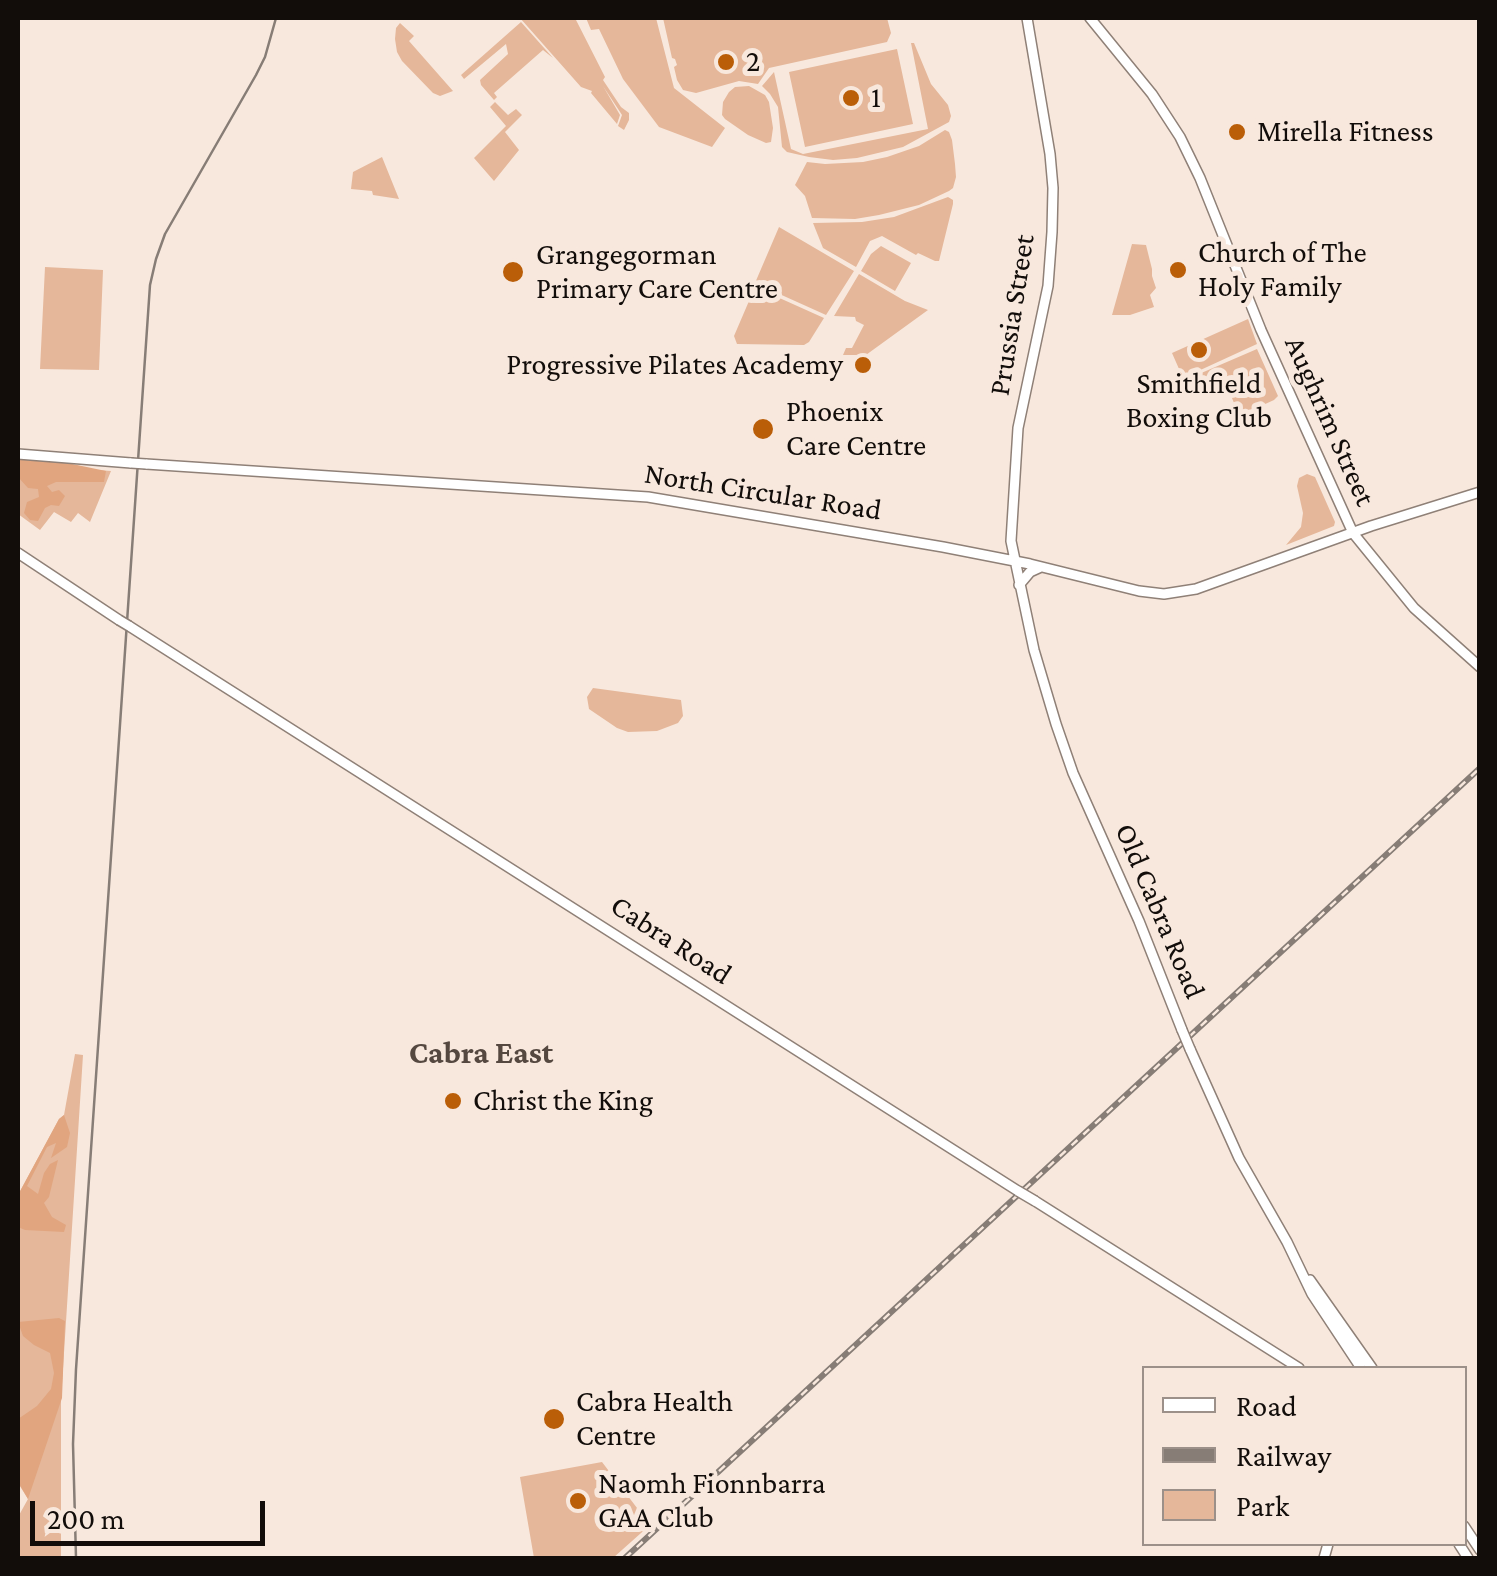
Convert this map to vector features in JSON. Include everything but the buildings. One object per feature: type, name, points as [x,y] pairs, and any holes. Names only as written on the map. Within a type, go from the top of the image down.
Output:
[{"type":"main road","name":"Prussia Street","points":[[1014,561],[1011,535],[1018,428],[1048,286],[1053,188],[1026,18]]},
{"type":"main road","name":"Aughrim Street","points":[[1090,18],[1152,94],[1189,156],[1261,330],[1354,533],[1414,608],[1480,667]]},
{"type":"main road","name":"North Circular Road","points":[[18,454],[648,497],[1014,561],[1139,591],[1174,594],[1480,492]]},
{"type":"main road","name":"Cabra Road","points":[[18,553],[1296,1366]]},
{"type":"main road","name":"Old Cabra Road","points":[[1014,561],[1056,724],[1192,1056],[1239,1158],[1322,1312],[1360,1366]]},
{"type":"main road","points":[[1019,586],[1027,575],[1041,567]]},
{"type":"main road","name":"Old Cabra Road","points":[[1300,1266],[1371,1366]]},
{"type":"green space","points":[[520,18],[575,18],[605,77],[603,80],[629,113],[624,130],[618,126],[622,115],[603,86],[620,115],[617,124],[592,91],[581,87]]},
{"type":"green space","points":[[586,18],[656,18],[674,88],[725,128],[712,147],[659,127],[623,79],[599,29],[591,30]]},
{"type":"green space","name":"2","points":[[663,18],[887,18],[891,33],[887,42],[769,68],[758,84],[739,81],[696,93],[683,90],[677,80],[677,65]]},
{"type":"green space","points":[[521,22],[553,58],[543,50],[494,93],[494,100],[480,80],[508,54],[506,44],[464,79],[461,75]]},
{"type":"green space","points":[[400,23],[414,36],[409,41],[453,91],[440,96],[433,93],[402,61],[395,39]]},
{"type":"green space","points":[[911,43],[931,84],[948,105],[949,122],[903,147],[857,158],[809,157],[782,147],[778,107],[762,86],[774,72],[791,149],[803,154],[928,129]]},
{"type":"green space","name":"1","points":[[897,49],[913,124],[805,147],[789,72]]},
{"type":"green space","points":[[749,86],[769,102],[771,142],[748,135],[722,115],[729,92],[735,87]]},
{"type":"green space","points":[[495,102],[508,115],[516,109],[522,115],[505,132],[519,150],[494,181],[474,158],[506,126],[490,107]]},
{"type":"green space","points":[[945,130],[952,140],[956,177],[953,188],[919,205],[855,219],[812,218],[805,196],[795,185],[807,162],[863,162],[887,157],[919,146]]},
{"type":"green space","points":[[382,157],[399,199],[351,189],[353,172]]},
{"type":"green space","points":[[948,197],[953,204],[939,261],[916,255],[882,236],[870,241],[856,267],[823,248],[813,223],[894,217]]},
{"type":"green space","points":[[779,227],[854,271],[826,315],[755,283]]},
{"type":"green space","points":[[1132,244],[1146,245],[1156,288],[1150,295],[1154,307],[1130,315],[1112,315]]},
{"type":"green space","points":[[881,246],[911,263],[895,291],[861,271]]},
{"type":"green space","points":[[45,267],[103,270],[99,370],[40,369]]},
{"type":"green space","points":[[859,274],[928,310],[859,360],[856,355],[843,355],[846,348],[852,348],[864,325],[855,317],[834,316]]},
{"type":"green space","points":[[755,287],[824,318],[809,342],[737,344],[734,336]]},
{"type":"green space","points":[[1248,319],[1257,344],[1183,378],[1172,353]]},
{"type":"green space","points":[[1257,349],[1278,396],[1239,416],[1224,389],[1199,374]]},
{"type":"green space","points":[[18,464],[111,471],[90,522],[78,513],[71,522],[54,512],[40,530],[18,514]]},
{"type":"green space","points":[[1307,474],[1315,477],[1334,526],[1286,545],[1301,527],[1303,513],[1297,486],[1299,478]]},
{"type":"green space","points":[[593,688],[681,700],[683,716],[678,723],[657,731],[628,732],[589,709],[587,697]]},
{"type":"green space","points":[[75,1054],[83,1055],[61,1400],[61,1558],[18,1558],[18,1517],[28,1499],[18,1483],[18,1195],[64,1115]]},
{"type":"green space","name":"Naomh Fionnbarra GAA Club","points":[[602,1462],[650,1525],[613,1558],[534,1558],[520,1477]]},
{"type":"shaded area","points":[[18,459],[53,460],[106,471],[104,482],[56,482],[47,486],[65,496],[59,506],[45,508],[38,521],[30,520],[24,513],[27,502],[39,497],[38,489],[28,488],[18,477]]},
{"type":"shaded area","points":[[64,1115],[70,1133],[67,1147],[51,1158],[56,1143],[47,1147],[27,1186],[38,1194],[44,1173],[58,1160],[44,1203],[52,1217],[66,1225],[64,1232],[25,1230],[18,1227],[18,1195]]},
{"type":"shaded area","points":[[59,1318],[65,1321],[62,1398],[28,1499],[18,1482],[18,1419],[37,1406],[51,1389],[54,1373],[50,1353],[23,1336],[18,1322]]},
{"type":"tram line","points":[[76,1558],[76,1369],[150,285],[165,234],[256,75],[276,18]]},
{"type":"railway","points":[[625,1558],[1480,768]]},
{"type":"place","name":"2","points":[[726,62]]},
{"type":"place","name":"1","points":[[851,98]]},
{"type":"place","name":"Mirella Fitness","points":[[1237,132]]},
{"type":"place","name":"Church of The Holy Family","points":[[1178,270]]},
{"type":"place","name":"Grangegorman Primary Care Centre","points":[[513,272]]},
{"type":"place","name":"Smithfield Boxing Club","points":[[1199,350]]},
{"type":"place","name":"Progressive Pilates Academy","points":[[863,365]]},
{"type":"place","name":"Phoenix Care Centre","points":[[763,429]]},
{"type":"place","name":"Christ the King","points":[[453,1101]]},
{"type":"place","name":"Cabra Health Centre","points":[[554,1419]]},
{"type":"place","name":"Naomh Fionnbarra GAA Club","points":[[578,1501]]},
{"type":"district","name":"Cabra East","points":[[481,1053]]}]
